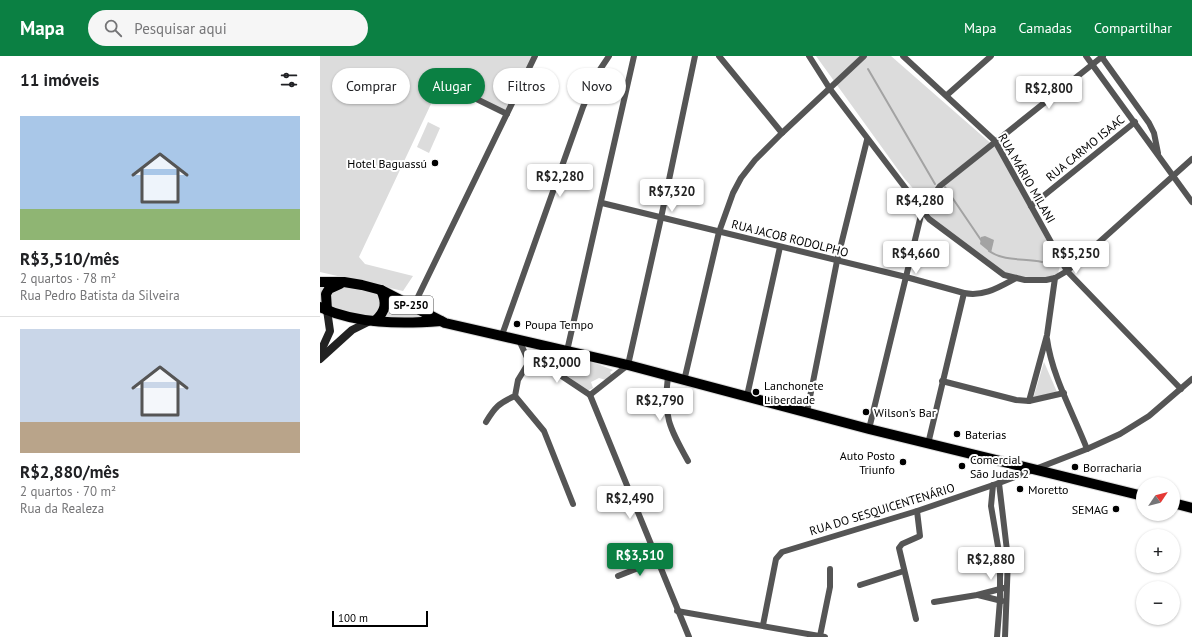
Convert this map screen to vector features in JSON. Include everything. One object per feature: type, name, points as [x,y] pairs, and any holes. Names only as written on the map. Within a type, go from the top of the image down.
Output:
[{"type":"main road","name":"SP-250","points":[[320,282],[344,282],[381,290],[441,321]]},
{"type":"main road","points":[[320,353],[323,340],[330,327],[323,309],[326,294],[333,286],[344,282]]},
{"type":"main road","points":[[320,359],[352,330],[373,321],[385,309],[385,302],[381,290]]},
{"type":"main road","name":"SP-250","points":[[323,309],[373,321],[441,321],[628,365],[869,429],[1136,494]]},
{"type":"main road","points":[[1180,505],[1192,508]]},
{"type":"street","points":[[413,306],[535,56]]},
{"type":"street","points":[[502,335],[583,107],[597,74],[609,56]]},
{"type":"street","points":[[557,373],[567,351],[602,203],[634,56]]},
{"type":"street","points":[[590,396],[628,365],[695,56]]},
{"type":"street","points":[[719,56],[782,133]]},
{"type":"street","points":[[809,56],[830,89],[867,140],[929,219],[1004,275],[1025,280],[1046,280],[1055,278],[1067,271],[1192,159]]},
{"type":"street","points":[[684,381],[719,232],[733,193],[741,178],[755,160],[782,133],[864,56]]},
{"type":"street","name":"RUA MÁRIO MILANI","points":[[903,56],[947,95],[995,141],[1067,271],[1181,389]]},
{"type":"street","points":[[947,95],[991,56]]},
{"type":"street","points":[[1086,56],[1192,202]]},
{"type":"street","points":[[869,429],[922,211],[940,186],[1102,56],[1149,123],[1154,132],[1158,154]]},
{"type":"street","points":[[485,103],[507,114]]},
{"type":"street","name":"RUA CARMO ISAAC","points":[[1031,206],[1135,122]]},
{"type":"street","points":[[807,412],[836,261],[867,140]]},
{"type":"street","name":"RUA JACOB RODOLPHO","points":[[602,203],[906,277],[973,295],[984,294],[1016,278]]},
{"type":"street","points":[[747,396],[780,247]]},
{"type":"street","points":[[1029,402],[1047,335],[1055,278]]},
{"type":"street","points":[[928,444],[964,293]]},
{"type":"street","points":[[1047,335],[1049,354],[1087,448]]},
{"type":"street","points":[[519,340],[529,362],[557,373],[590,396],[656,561],[689,637]]},
{"type":"street","points":[[515,396],[518,380],[529,362]]},
{"type":"street","points":[[668,376],[665,398],[667,415],[672,430],[688,461]]},
{"type":"street","name":"RUA DO SESQUICENTENÁRIO","points":[[763,625],[776,560],[782,552],[916,511],[996,484],[1087,448],[1120,434],[1144,420],[1192,379]]},
{"type":"street","points":[[942,381],[1029,402],[1064,393]]},
{"type":"street","points":[[486,422],[493,410],[500,403],[515,396]]},
{"type":"street","points":[[515,396],[544,431],[573,504]]},
{"type":"street","points":[[996,484],[991,506],[1000,558],[1000,600],[997,637]]},
{"type":"street","points":[[996,484],[1008,559],[1006,637]]},
{"type":"street","points":[[916,511],[920,536],[902,544],[899,548],[916,619]]},
{"type":"street","points":[[618,576],[656,561]]},
{"type":"street","points":[[677,611],[763,625],[823,637],[830,587],[830,569]]},
{"type":"street","points":[[860,585],[904,571]]},
{"type":"street","points":[[934,602],[977,595],[1000,588],[1008,588]]},
{"type":"street","points":[[977,595],[1008,602]]},
{"type":"shaded area","points":[[320,56],[535,56],[529,68],[493,68],[493,104],[512,104],[507,114],[485,103],[485,68],[418,68],[418,104],[431,104],[359,257],[365,264],[413,276],[403,291],[320,272]]},
{"type":"shaded area","points":[[816,56],[891,56],[998,149],[1060,266],[1058,273],[1042,278],[1004,275],[930,218],[930,199],[917,193],[904,178]]},
{"type":"shaded area","points":[[428,122],[440,128],[429,153],[417,147]]},
{"type":"shaded area","points":[[985,236],[994,240],[991,253],[980,244],[981,237]]},
{"type":"shaded area","points":[[320,282],[362,285],[441,321],[396,322],[320,307]]},
{"type":"shaded area","points":[[580,357],[613,370],[610,372],[612,375],[606,380],[599,378],[591,382],[593,388],[587,391],[560,370],[573,364],[570,358]]},
{"type":"shaded area","points":[[1044,362],[1057,392],[1033,399]]},
{"type":"waterway","points":[[868,69],[935,184]]},
{"type":"waterway","points":[[945,187],[981,240]]},
{"type":"waterway","points":[[989,251],[1002,257],[1042,262]]},
{"type":"place","name":"Hotel Baguassú","points":[[435,163]]},
{"type":"place","name":"Poupa Tempo","points":[[517,324]]},
{"type":"place","name":"Lanchonete Liberdade","points":[[756,392]]},
{"type":"place","name":"Wilson's Bar","points":[[866,412]]},
{"type":"place","name":"Baterias","points":[[957,434]]},
{"type":"place","name":"Auto Posto Triunfo","points":[[903,462]]},
{"type":"place","name":"Comercial São Judas 2","points":[[962,466]]},
{"type":"place","name":"Borracharia","points":[[1075,467]]},
{"type":"place","name":"Moretto","points":[[1020,489]]},
{"type":"place","name":"SEMAG","points":[[1116,509]]}]
